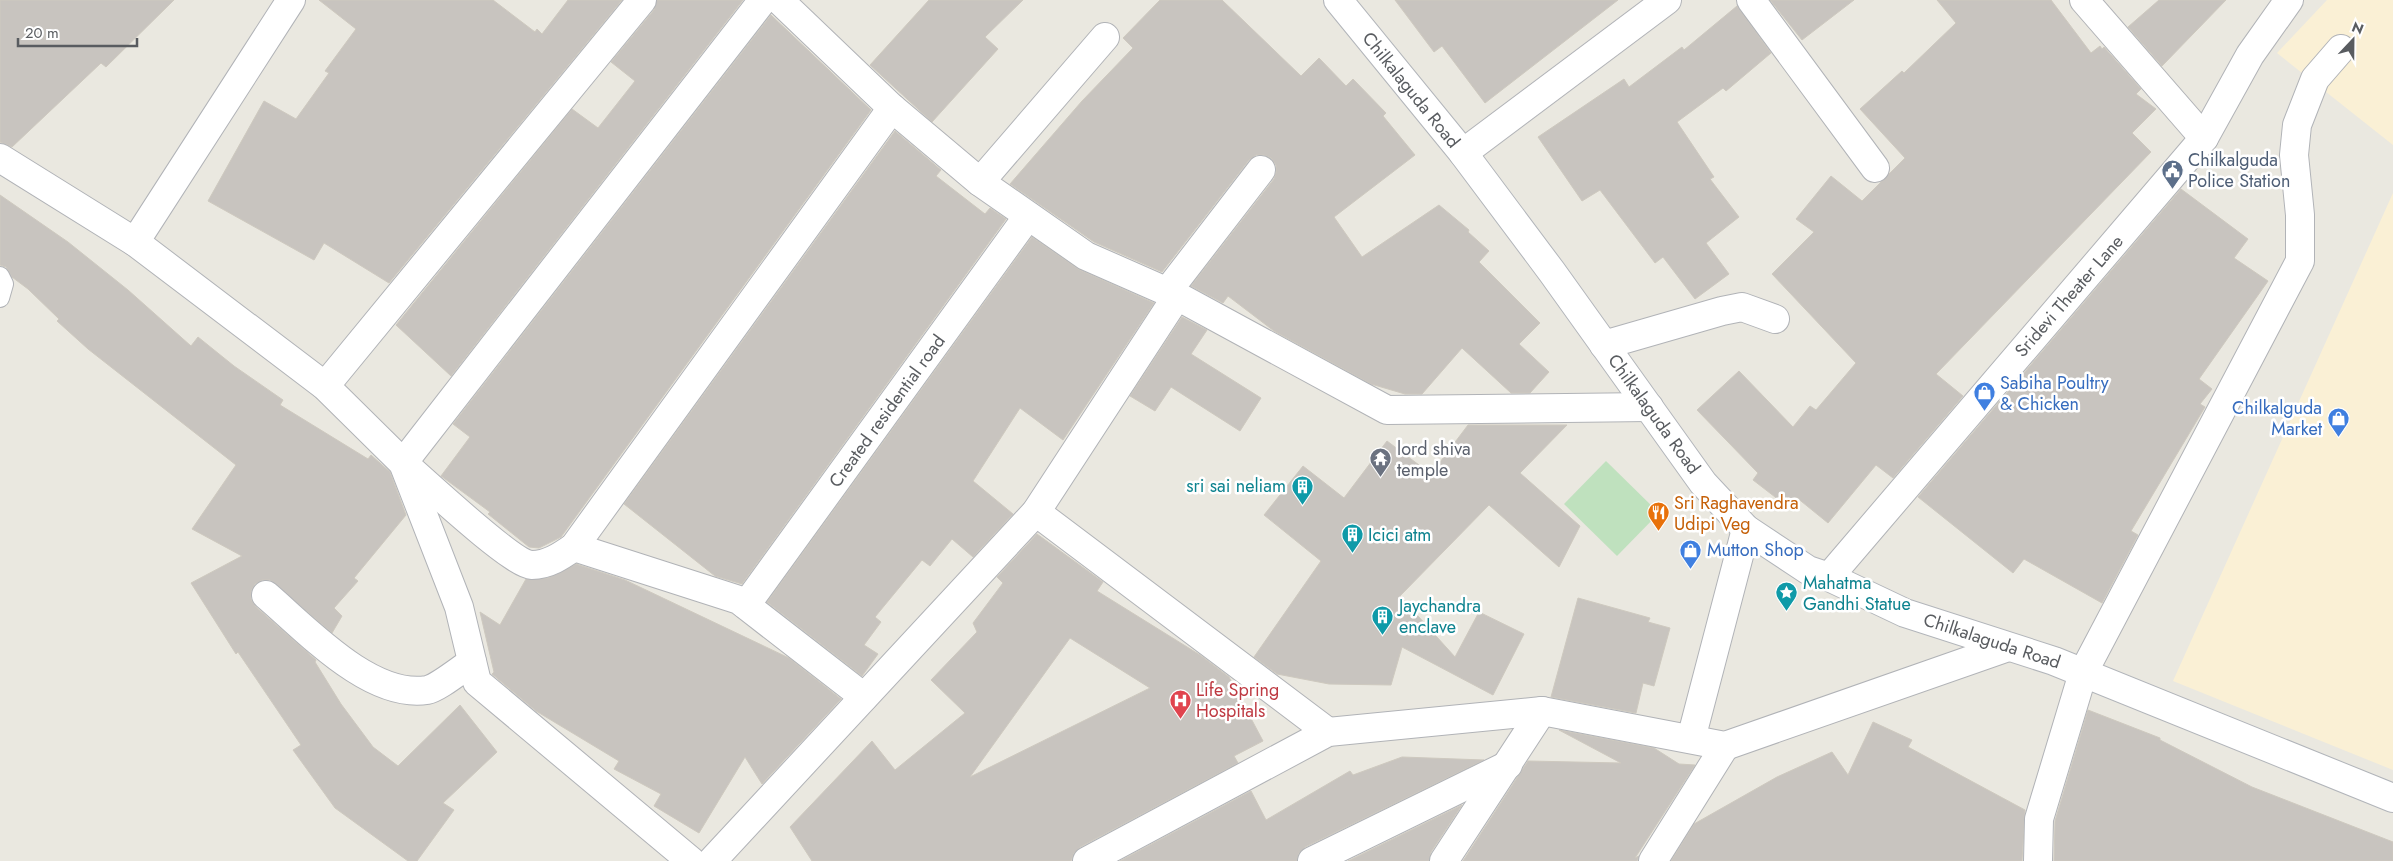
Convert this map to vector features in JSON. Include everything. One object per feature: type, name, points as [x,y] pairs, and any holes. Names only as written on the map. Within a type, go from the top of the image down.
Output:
[{"type":"street","points":[[135,242],[291,0]]},
{"type":"street","points":[[325,386],[642,0]]},
{"type":"street","points":[[403,463],[763,0]]},
{"type":"street","points":[[779,0],[892,108],[980,182],[1086,256],[1172,294],[1387,410],[1649,407]]},
{"type":"street","name":"Chilkalaguda Road","points":[[1338,0],[1462,153],[1703,483],[1746,529],[1808,570],[1829,577],[1905,613],[2054,661],[2393,798]]},
{"type":"street","points":[[1462,153],[1667,0]]},
{"type":"street","points":[[1751,0],[1875,168]]},
{"type":"street","points":[[2084,0],[2204,138]]},
{"type":"street","name":"Sridevi Theater Lane","points":[[1829,577],[2204,138],[2250,54],[2289,0]]},
{"type":"street","points":[[980,182],[1106,37]]},
{"type":"street","points":[[2038,861],[2039,819],[2084,673],[2300,261],[2300,215],[2294,154],[2296,125],[2315,79],[2341,49]]},
{"type":"street","points":[[0,158],[135,242],[325,386],[403,463],[509,553],[531,565],[556,560],[574,547],[892,108]]},
{"type":"street","points":[[712,861],[1036,512],[1172,294],[1261,170]]},
{"type":"street","name":"Created residential road","points":[[746,605],[1028,216]]},
{"type":"street","points":[[1604,345],[1742,307],[1775,320]]},
{"type":"street","points":[[403,463],[459,607],[477,682],[691,861]]},
{"type":"street","points":[[1036,512],[1328,732]]},
{"type":"street","points":[[1691,739],[1746,529]]},
{"type":"street","points":[[574,547],[739,600],[864,697]]},
{"type":"street","points":[[266,595],[359,672],[387,685],[411,691],[429,690],[472,662]]},
{"type":"street","points":[[1088,861],[1328,732],[1542,711],[1725,746],[2008,647]]},
{"type":"street","points":[[1444,861],[1542,711]]},
{"type":"street","points":[[1653,861],[1725,746]]},
{"type":"street","points":[[1312,861],[1508,765]]},
{"type":"lane","points":[[0,276],[4,284],[0,298]]},
{"type":"shaded area","points":[[2327,0],[2393,0],[2393,145],[2277,53]]},
{"type":"shaded area","name":"Chilkalguda Market","points":[[2393,193],[2393,770],[2173,681]]},
{"type":"green space","points":[[1606,461],[1659,513],[1617,556],[1564,504]]},
{"type":"building","points":[[0,0],[174,0],[106,67],[101,63],[12,147],[0,142]]},
{"type":"building","points":[[319,0],[493,0],[535,32],[537,29],[542,34],[568,0],[622,0],[389,283],[324,243],[314,260],[208,201],[264,101],[296,119],[329,73],[325,71],[356,29]]},
{"type":"building","points":[[657,0],[743,0],[451,376],[396,325],[572,109],[598,128],[635,81],[611,62],[654,10]]},
{"type":"building","points":[[929,0],[1023,0],[985,37],[998,49],[932,122],[870,65]]},
{"type":"building","points":[[1160,0],[1222,0],[1301,76],[1319,58],[1346,86],[1353,79],[1386,113],[1383,116],[1415,155],[1334,217],[1362,257],[1439,205],[1469,230],[1468,232],[1489,251],[1479,262],[1540,323],[1519,344],[1549,372],[1530,393],[1511,393],[1462,348],[1422,394],[1405,394],[1371,384],[1274,331],[1228,296],[1223,303],[1191,286],[1274,179],[1276,165],[1271,158],[1264,155],[1256,155],[1249,160],[1162,272],[1094,242],[1010,184],[1082,101],[1133,48],[1123,38]]},
{"type":"building","points":[[1395,0],[1618,0],[1485,103],[1442,46],[1434,52]]},
{"type":"building","points":[[1770,0],[1854,0],[1802,40]]},
{"type":"building","points":[[1937,0],[2051,0],[2091,53],[2100,46],[2102,49],[2104,47],[2141,89],[2136,94],[2156,109],[2132,133],[2151,152],[1936,374],[1963,396],[1893,478],[1876,465],[1828,523],[1796,497],[1788,507],[1753,480],[1758,473],[1697,410],[1739,371],[1793,427],[1810,406],[1816,410],[1856,363],[1772,274],[1814,232],[1796,219],[1831,176],[1862,201],[1905,158],[1860,109],[1902,71],[1904,73],[1956,23]]},
{"type":"building","points":[[2159,0],[2226,0],[2162,66],[2128,27]]},
{"type":"building","points":[[1737,6],[1771,53],[1726,91],[1723,88],[1677,122],[1714,177],[1710,179],[1739,217],[1706,243],[1729,274],[1695,299],[1663,257],[1655,263],[1600,190],[1582,201],[1538,137],[1624,79],[1629,87],[1682,47],[1684,50]]},
{"type":"building","points":[[771,15],[871,110],[561,537],[539,548],[529,547],[488,514],[490,512],[441,476],[470,437],[453,424]]},
{"type":"building","points":[[895,131],[941,170],[936,176],[985,214],[990,208],[1006,219],[742,584],[715,576],[624,504]]},
{"type":"building","points":[[2181,189],[2248,239],[2234,258],[2268,281],[2199,379],[2212,389],[2200,404],[2205,407],[2131,531],[2138,535],[2102,603],[2024,559],[2013,573],[1918,497]]},
{"type":"building","points":[[0,195],[68,242],[128,290],[191,346],[198,337],[234,366],[283,400],[280,405],[368,459],[371,455],[390,472],[406,515],[354,578],[358,581],[334,608],[342,616],[332,633],[270,580],[262,580],[255,584],[251,591],[251,599],[256,607],[316,660],[315,662],[341,704],[373,747],[398,766],[460,705],[497,752],[443,803],[454,810],[417,861],[408,861],[335,808],[293,750],[301,745],[238,652],[236,654],[191,583],[242,556],[192,529],[236,465],[88,349],[57,321],[59,319],[28,289],[12,277],[6,267],[0,265]]},
{"type":"building","points":[[1032,237],[1080,270],[1154,303],[1063,440],[1020,408],[973,481],[1013,514],[973,557],[952,539],[930,566],[922,560],[875,617],[881,622],[864,645],[878,654],[862,676],[767,602]]},
{"type":"building","points":[[1182,317],[1207,330],[1191,354],[1261,398],[1240,431],[1171,387],[1155,411],[1130,396]]},
{"type":"building","points":[[1468,425],[1567,425],[1520,473],[1580,526],[1559,567],[1489,505],[1400,596],[1455,657],[1479,612],[1524,634],[1493,695],[1402,647],[1391,685],[1329,684],[1277,674],[1254,657],[1321,561],[1264,515],[1303,466],[1344,498],[1387,441],[1431,474]]},
{"type":"building","points":[[1037,534],[1103,582],[1097,591],[1200,655],[1229,677],[1263,741],[1234,756],[1238,763],[1080,847],[1074,853],[1071,861],[812,861],[790,827],[872,741],[895,770],[965,713],[931,680],[977,632],[973,623],[1003,583],[997,577]],"holes":[[[1070,638],[1150,688],[970,777]]]},
{"type":"building","points":[[576,564],[625,580],[789,658],[841,699],[762,784],[745,757],[699,833],[654,806],[661,794],[614,769],[619,761],[536,711],[492,674],[494,672],[480,612],[500,625],[526,579],[548,578]]},
{"type":"building","points":[[1578,598],[1650,618],[1648,622],[1670,628],[1654,686],[1643,683],[1636,713],[1551,697]]},
{"type":"building","points":[[2088,710],[2160,738],[2160,740],[2252,787],[2393,842],[2393,861],[2054,861],[2055,821]]},
{"type":"building","points":[[1873,722],[1912,740],[1908,747],[2025,810],[2022,861],[1671,861],[1694,824],[1777,777],[1832,752],[1848,775]]},
{"type":"building","points":[[1559,730],[1654,748],[1679,764],[1695,765],[1635,858],[1639,856],[1637,861],[1463,861],[1528,761],[1621,763]]},
{"type":"building","points":[[1402,757],[1484,760],[1305,847],[1299,853],[1297,861],[1120,861],[1251,791],[1266,820],[1350,771],[1353,775]]},
{"type":"building","points":[[1462,805],[1431,852],[1429,861],[1348,861]]},
{"type":"place","name":"Chilkalguda Police Station","points":[[2172,189]]},
{"type":"place","name":"Sabiha Poultry & Chicken","points":[[1984,412]]},
{"type":"place","name":"Chilkalguda Market","points":[[2338,437]]},
{"type":"place","name":"lord shiva temple","points":[[1381,478]]},
{"type":"place","name":"sri sai neliam","points":[[1302,505]]},
{"type":"place","name":"Sri Raghavendra Udipi Veg","points":[[1658,532]]},
{"type":"place","name":"Icici atm","points":[[1352,554]]},
{"type":"place","name":"Mutton Shop","points":[[1691,569]]},
{"type":"place","name":"Mahatma Gandhi Statue","points":[[1787,612]]},
{"type":"place","name":"Jaychandra enclave","points":[[1383,635]]},
{"type":"place","name":"Life Spring Hospitals","points":[[1180,719]]}]
